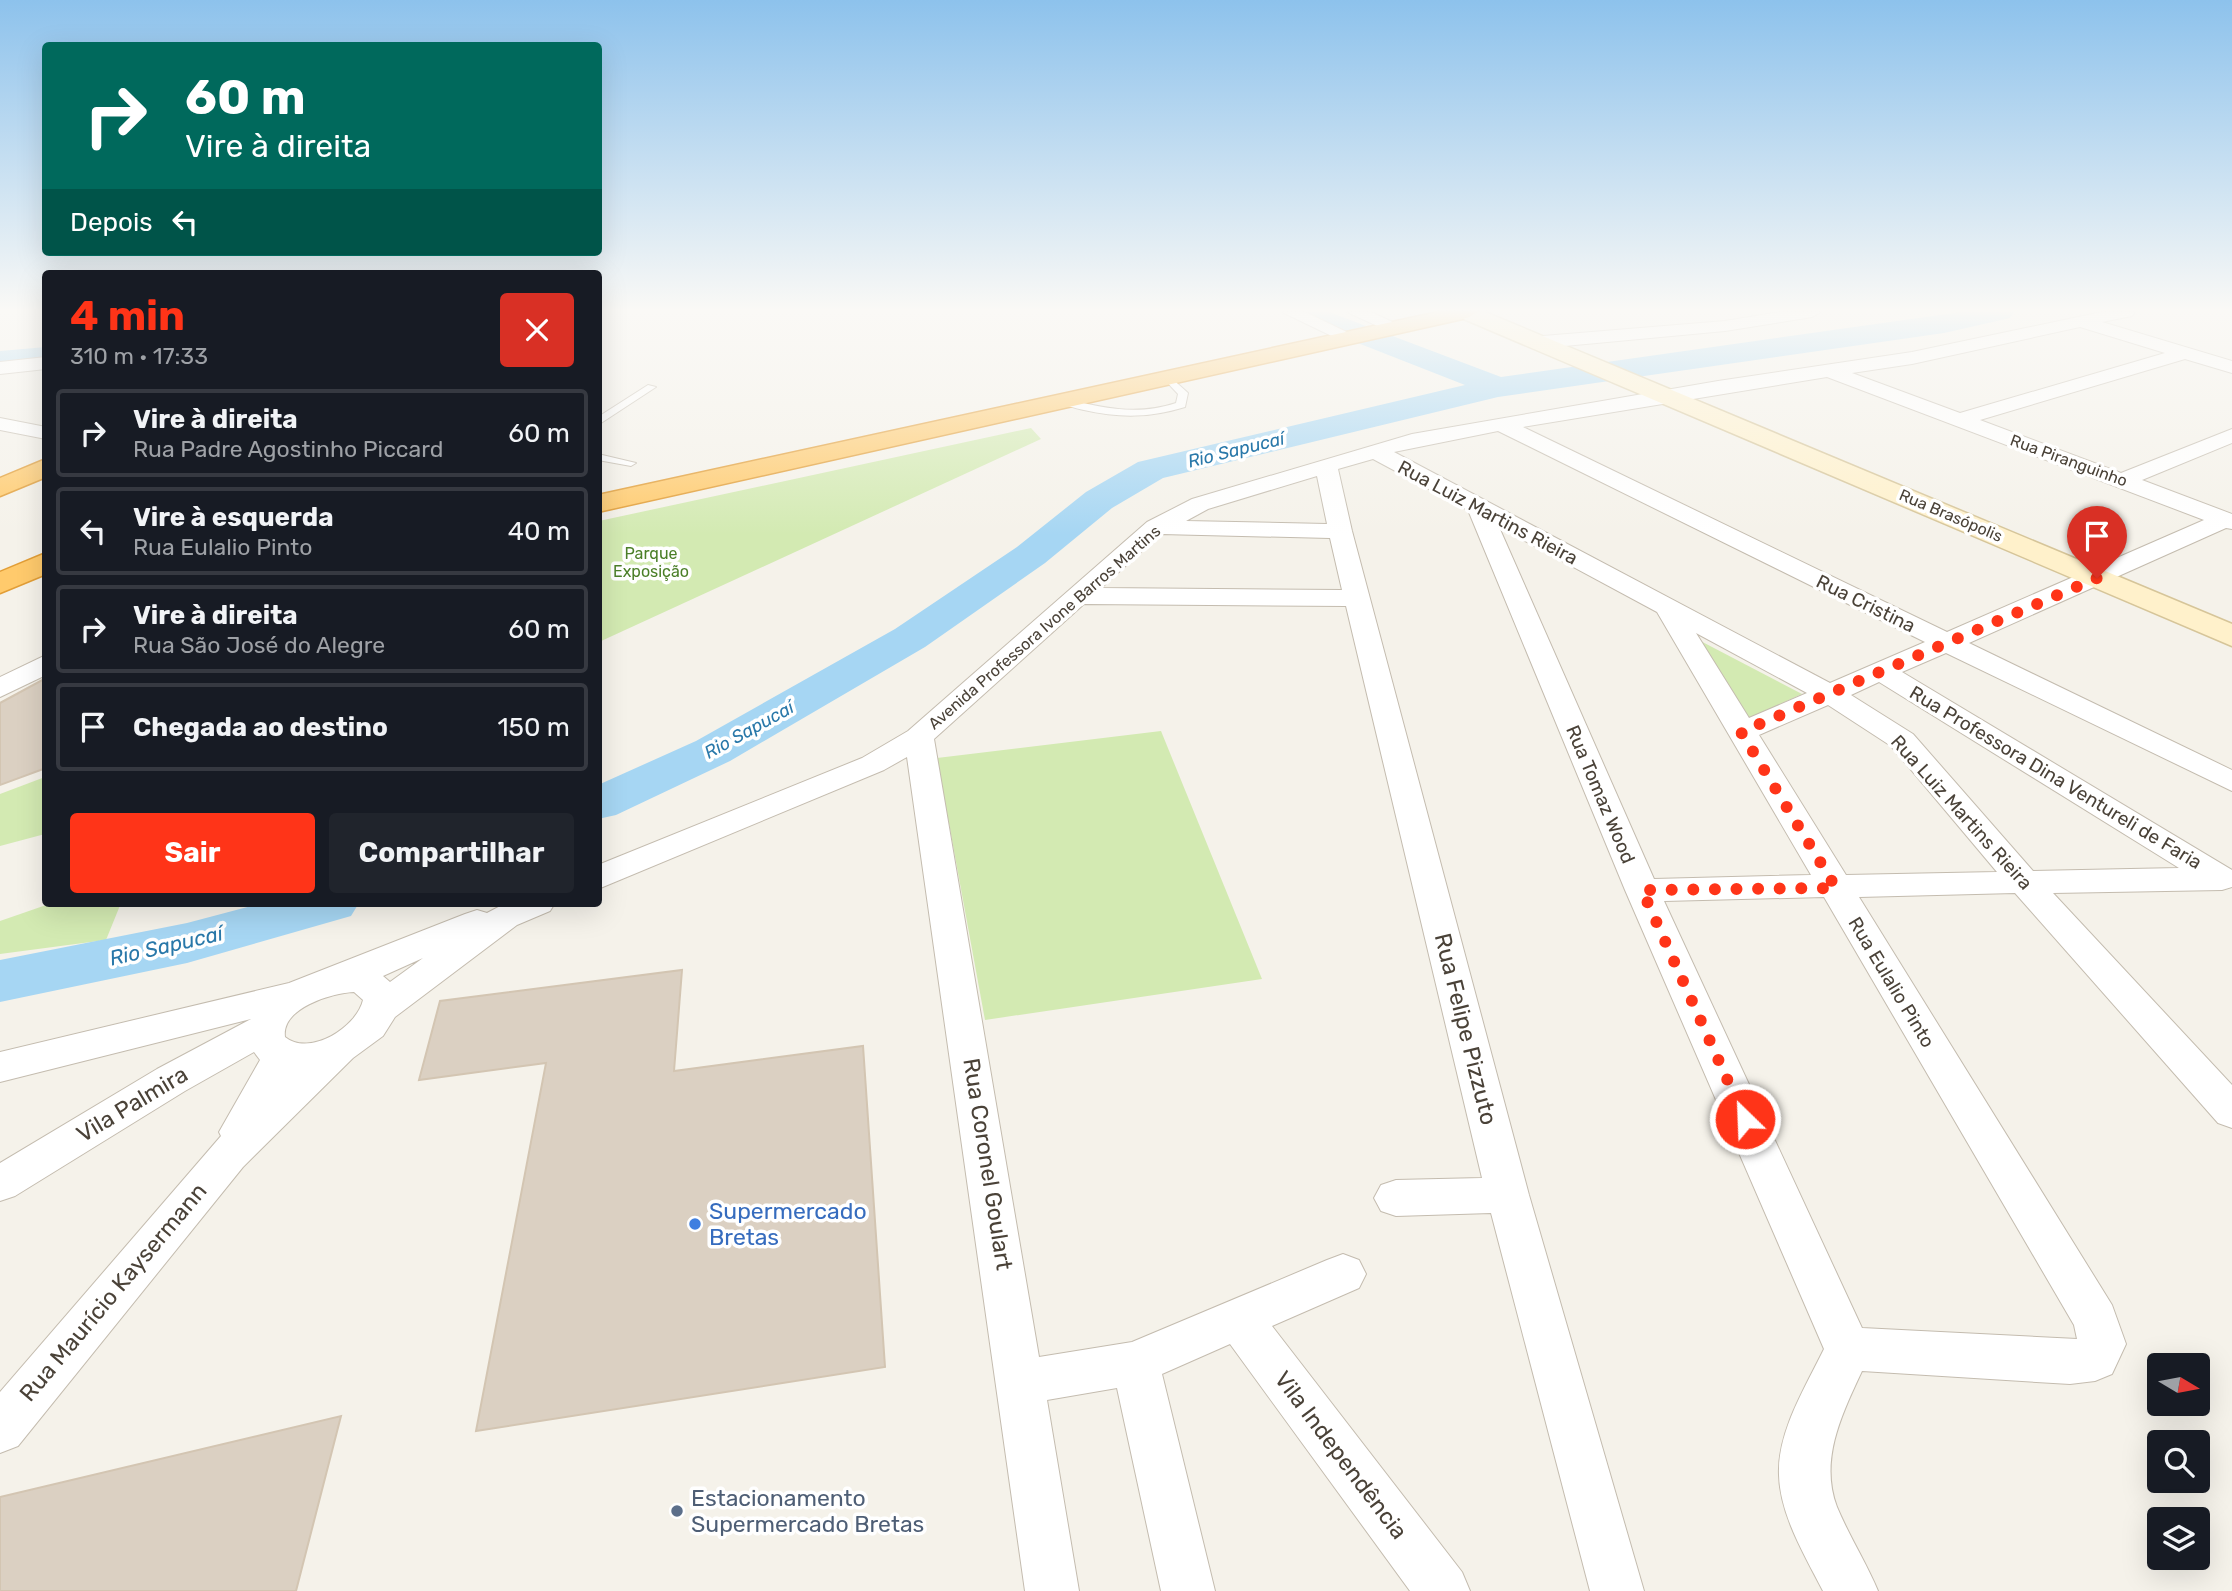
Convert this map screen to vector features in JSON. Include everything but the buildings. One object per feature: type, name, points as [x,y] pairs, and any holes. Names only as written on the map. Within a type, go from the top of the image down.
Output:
[{"type":"highway","points":[[602,503],[1128,386]]},
{"type":"highway","points":[[0,488],[42,469]]},
{"type":"highway","points":[[0,584],[42,564]]},
{"type":"street","name":"Rua Brasópolis","points":[[1645,386],[2232,636]]},
{"type":"street","name":"Avenida Professora Ivone Barros Martins","points":[[602,876],[873,764],[919,737],[1155,527],[1200,504],[1373,450],[1500,424],[1728,386]]},
{"type":"street","name":"Rua Piranguinho","points":[[1870,386],[2228,521]]},
{"type":"street","points":[[1958,420],[2072,386]]},
{"type":"street","points":[[0,424],[42,432]]},
{"type":"street","name":"Rua Cristina","points":[[1500,424],[2232,782]]},
{"type":"street","points":[[2123,480],[2227,441]]},
{"type":"street","name":"Rua Luiz Martins Rieira","points":[[1373,450],[1830,694],[1902,740],[2024,882],[2224,1094]]},
{"type":"street","name":"Rua Felipe Pizzuto","points":[[1326,464],[1340,531],[1508,1195],[1617,1591]]},
{"type":"street","name":"Rua Tomaz Wood","points":[[1478,506],[1642,890],[1848,1349]]},
{"type":"street","points":[[1741,732],[2228,521]]},
{"type":"street","points":[[1155,527],[1340,531]]},
{"type":"street","points":[[1077,596],[1357,598]]},
{"type":"street","name":"Rua Eulalio Pinto","points":[[1668,609],[2096,1320],[2102,1344],[2095,1359],[2070,1362],[1848,1349]]},
{"type":"street","points":[[0,688],[42,665]]},
{"type":"street","name":"Rua Professora Dina Ventureli de Faria","points":[[1879,670],[2227,882]]},
{"type":"street","name":"Rua Coronel Goulart","points":[[919,737],[1022,1382],[1052,1591]]},
{"type":"street","points":[[1642,890],[2024,882],[2227,882]]},
{"type":"street","points":[[0,1068],[296,994],[339,980],[477,922],[505,916],[528,907]]},
{"type":"street","points":[[382,1007],[505,916]]},
{"type":"street","points":[[296,994],[282,1004],[275,1041],[299,1057],[339,1049],[357,1039],[374,1023],[382,1007],[382,997],[367,982],[339,980]]},
{"type":"street","name":"Rua Maurício Kaysermann","points":[[228,1156],[266,1080],[275,1041]]},
{"type":"street","name":"Vila Palmira","points":[[0,1184],[171,1080],[275,1041]]},
{"type":"street","name":"Rua Maurício Kaysermann","points":[[0,1429],[228,1156],[339,1049]]},
{"type":"street","points":[[1396,1198],[1508,1195]]},
{"type":"street","points":[[1022,1382],[1135,1363],[1343,1274]]},
{"type":"street","name":"Vila Independência","points":[[1239,1320],[1443,1591]]},
{"type":"street","points":[[1848,1349],[1807,1450],[1804,1475],[1810,1501],[1851,1591]]},
{"type":"street","points":[[1135,1363],[1188,1591]]},
{"type":"lane","points":[[602,419],[652,387]]},
{"type":"lane","points":[[602,458],[631,463]]},
{"type":"green space","name":"Parque Exposição","points":[[1031,428],[1041,439],[602,641],[602,520]]},
{"type":"green space","points":[[1691,636],[1802,694],[1743,721]]},
{"type":"green space","points":[[1161,731],[1262,979],[985,1020],[937,758]]},
{"type":"green space","points":[[42,778],[42,835],[0,846],[0,794]]},
{"type":"green space","points":[[42,906],[119,907],[106,940],[0,954],[0,921]]},
{"type":"waterway","name":"Rio Sapucaí","points":[[1498,387],[1503,386]]},
{"type":"waterway","name":"Rio Sapucaí","points":[[602,802],[713,751],[910,638],[1031,555],[1099,500],[1151,470],[1498,387]]},
{"type":"waterway","name":"Rio Sapucaí","points":[[0,981],[187,943],[317,907]]},
{"type":"place","name":"Supermercado Bretas","points":[[695,1224]]},
{"type":"place","name":"Estacionamento Supermercado Bretas","points":[[677,1511]]},
{"type":"route","points":[[1745,1119],[1642,890],[1836,888],[1741,732],[1879,670],[1948,644],[2097,578]]}]
